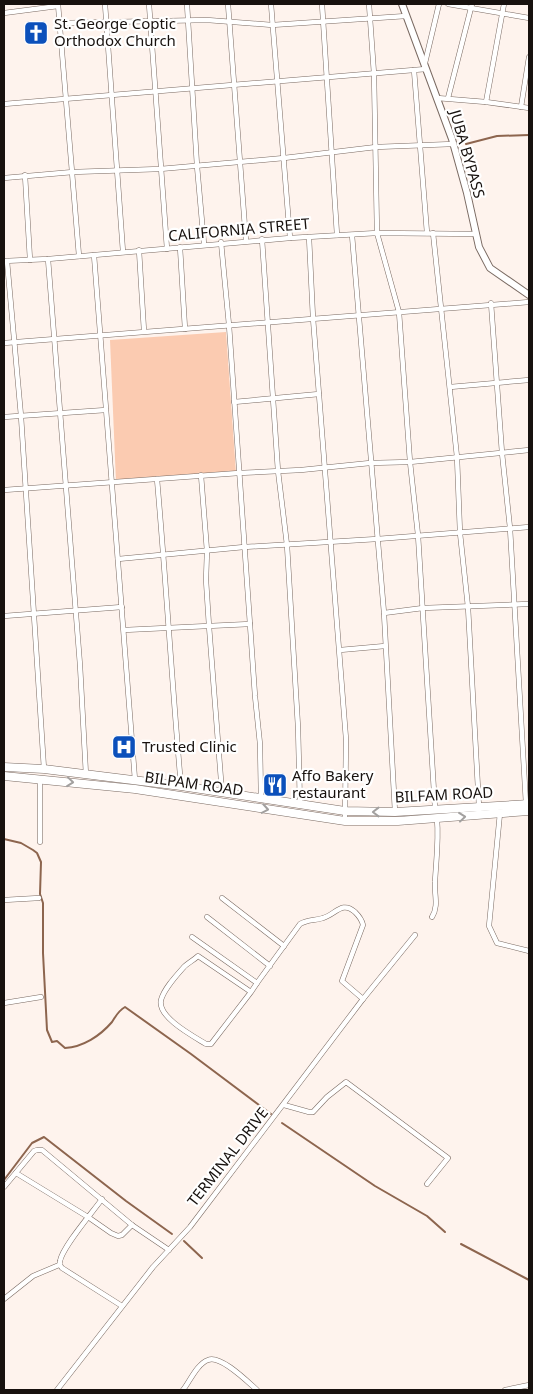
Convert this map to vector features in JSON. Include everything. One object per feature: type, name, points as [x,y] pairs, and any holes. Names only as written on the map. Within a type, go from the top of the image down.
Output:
[{"type":"main road","name":"JUBA BYPASS","points":[[402,4],[453,144],[467,193],[479,247],[490,268],[529,294]]},
{"type":"main road","name":"BILFAM ROAD","points":[[4,767],[44,769],[181,786],[345,812],[395,812],[435,808],[528,806]]},
{"type":"main road","name":"BILPAM ROAD","points":[[4,776],[182,795],[345,821],[374,822],[437,819],[500,813],[528,806]]},
{"type":"street","points":[[12,4],[12,12]]},
{"type":"street","points":[[105,4],[123,252]]},
{"type":"street","points":[[149,4],[167,249]]},
{"type":"street","points":[[186,4],[204,244]]},
{"type":"street","points":[[228,4],[246,240]]},
{"type":"street","points":[[271,4],[290,238]]},
{"type":"street","points":[[322,4],[337,236]]},
{"type":"street","points":[[369,4],[374,74],[377,233],[399,312],[410,462],[418,535],[420,592],[423,608],[435,808]]},
{"type":"street","points":[[4,104],[414,70],[425,67],[439,4]]},
{"type":"street","points":[[448,4],[472,5],[529,18]]},
{"type":"street","points":[[486,102],[504,4]]},
{"type":"street","points":[[4,13],[58,5],[73,172],[78,256]]},
{"type":"street","points":[[448,98],[472,5]]},
{"type":"street","points":[[60,23],[208,20],[272,25],[406,16]]},
{"type":"street","points":[[521,107],[529,57]]},
{"type":"street","points":[[414,70],[427,233]]},
{"type":"street","points":[[437,98],[529,108]]},
{"type":"street","points":[[4,178],[73,172],[197,166],[376,147],[453,144]]},
{"type":"street","points":[[25,176],[30,260]]},
{"type":"street","name":"CALIFORNIA STREET","points":[[5,261],[167,249],[262,239],[377,233],[476,234]]},
{"type":"street","points":[[433,233],[457,457],[460,533],[468,607],[479,807]]},
{"type":"street","points":[[352,234],[384,613],[395,812]]},
{"type":"street","points":[[309,237],[313,318],[346,739],[345,821]]},
{"type":"street","points":[[262,239],[278,471],[287,545],[298,726],[300,805]]},
{"type":"street","points":[[221,242],[229,325],[260,744],[261,798]]},
{"type":"street","points":[[180,247],[185,329]]},
{"type":"street","points":[[140,250],[144,331]]},
{"type":"street","points":[[94,255],[135,780]]},
{"type":"street","points":[[48,259],[76,611],[86,775]]},
{"type":"street","points":[[5,261],[22,416],[44,769]]},
{"type":"street","points":[[4,343],[529,302]]},
{"type":"street","points":[[491,304],[502,453],[510,528],[528,806]]},
{"type":"street","points":[[450,388],[529,380]]},
{"type":"street","points":[[234,402],[319,394]]},
{"type":"street","points":[[4,417],[106,410]]},
{"type":"street","points":[[4,490],[66,487],[240,472],[325,468],[370,463],[410,462],[529,450]]},
{"type":"street","points":[[201,475],[207,550],[206,580],[209,626],[222,793]]},
{"type":"street","points":[[157,479],[181,786]]},
{"type":"street","points":[[118,559],[164,556],[207,550],[529,527]]},
{"type":"street","points":[[384,613],[423,608],[529,604]]},
{"type":"street","points":[[4,616],[122,607]]},
{"type":"street","points":[[124,630],[250,624]]},
{"type":"street","points":[[340,650],[385,646]]},
{"type":"street","points":[[40,779],[40,842]]},
{"type":"street","points":[[500,813],[489,926],[497,943],[529,951]]},
{"type":"street","points":[[432,917],[436,906],[437,819]]},
{"type":"street","points":[[4,900],[39,898]]},
{"type":"street","points":[[222,898],[284,946]]},
{"type":"street","points":[[251,992],[198,956],[185,966],[167,988],[161,999],[161,1007],[163,1013],[176,1024],[211,1044],[251,992],[257,984],[300,924],[305,920],[325,918],[341,907],[348,907],[353,910],[362,922],[362,930],[342,980],[364,1000]]},
{"type":"street","points":[[207,917],[270,966]]},
{"type":"street","name":"TERMINAL DRIVE","points":[[58,1390],[122,1306],[190,1227],[415,935]]},
{"type":"street","points":[[192,937],[257,984]]},
{"type":"street","points":[[4,1002],[41,997]]},
{"type":"street","points":[[284,1105],[313,1112],[327,1097],[346,1082],[448,1158],[426,1184]]},
{"type":"street","points":[[4,1187],[34,1152],[42,1150],[132,1225],[169,1250]]},
{"type":"street","points":[[16,1172],[111,1233],[118,1236],[125,1233],[132,1225]]},
{"type":"street","points":[[4,1299],[33,1276],[59,1265],[70,1243],[102,1199]]},
{"type":"street","points":[[59,1265],[122,1306]]},
{"type":"street","points":[[183,1390],[206,1360],[212,1358],[230,1367],[257,1390]]},
{"type":"street","points":[[504,1390],[529,1385]]},
{"type":"shaded area","points":[[226,332],[236,473],[116,482],[110,340]]},
{"type":"waterway","points":[[466,144],[497,136],[529,135]]},
{"type":"waterway","points":[[4,839],[21,843],[33,850],[37,853],[41,862],[40,894],[43,903],[43,953],[47,1030],[52,1042],[57,1041],[65,1048],[85,1043],[102,1032],[125,1007],[271,1114]]},
{"type":"waterway","points":[[282,1123],[375,1186],[427,1216],[445,1232]]},
{"type":"waterway","points":[[4,1180],[32,1143],[44,1137],[172,1234]]},
{"type":"waterway","points":[[184,1241],[202,1258]]},
{"type":"waterway","points":[[461,1244],[529,1280]]},
{"type":"place","name":"St. George Coptic Orthodox Church","points":[[36,33]]},
{"type":"place","name":"Trusted Clinic","points":[[124,747]]},
{"type":"place","name":"Affo Bakery restaurant","points":[[275,785]]}]
